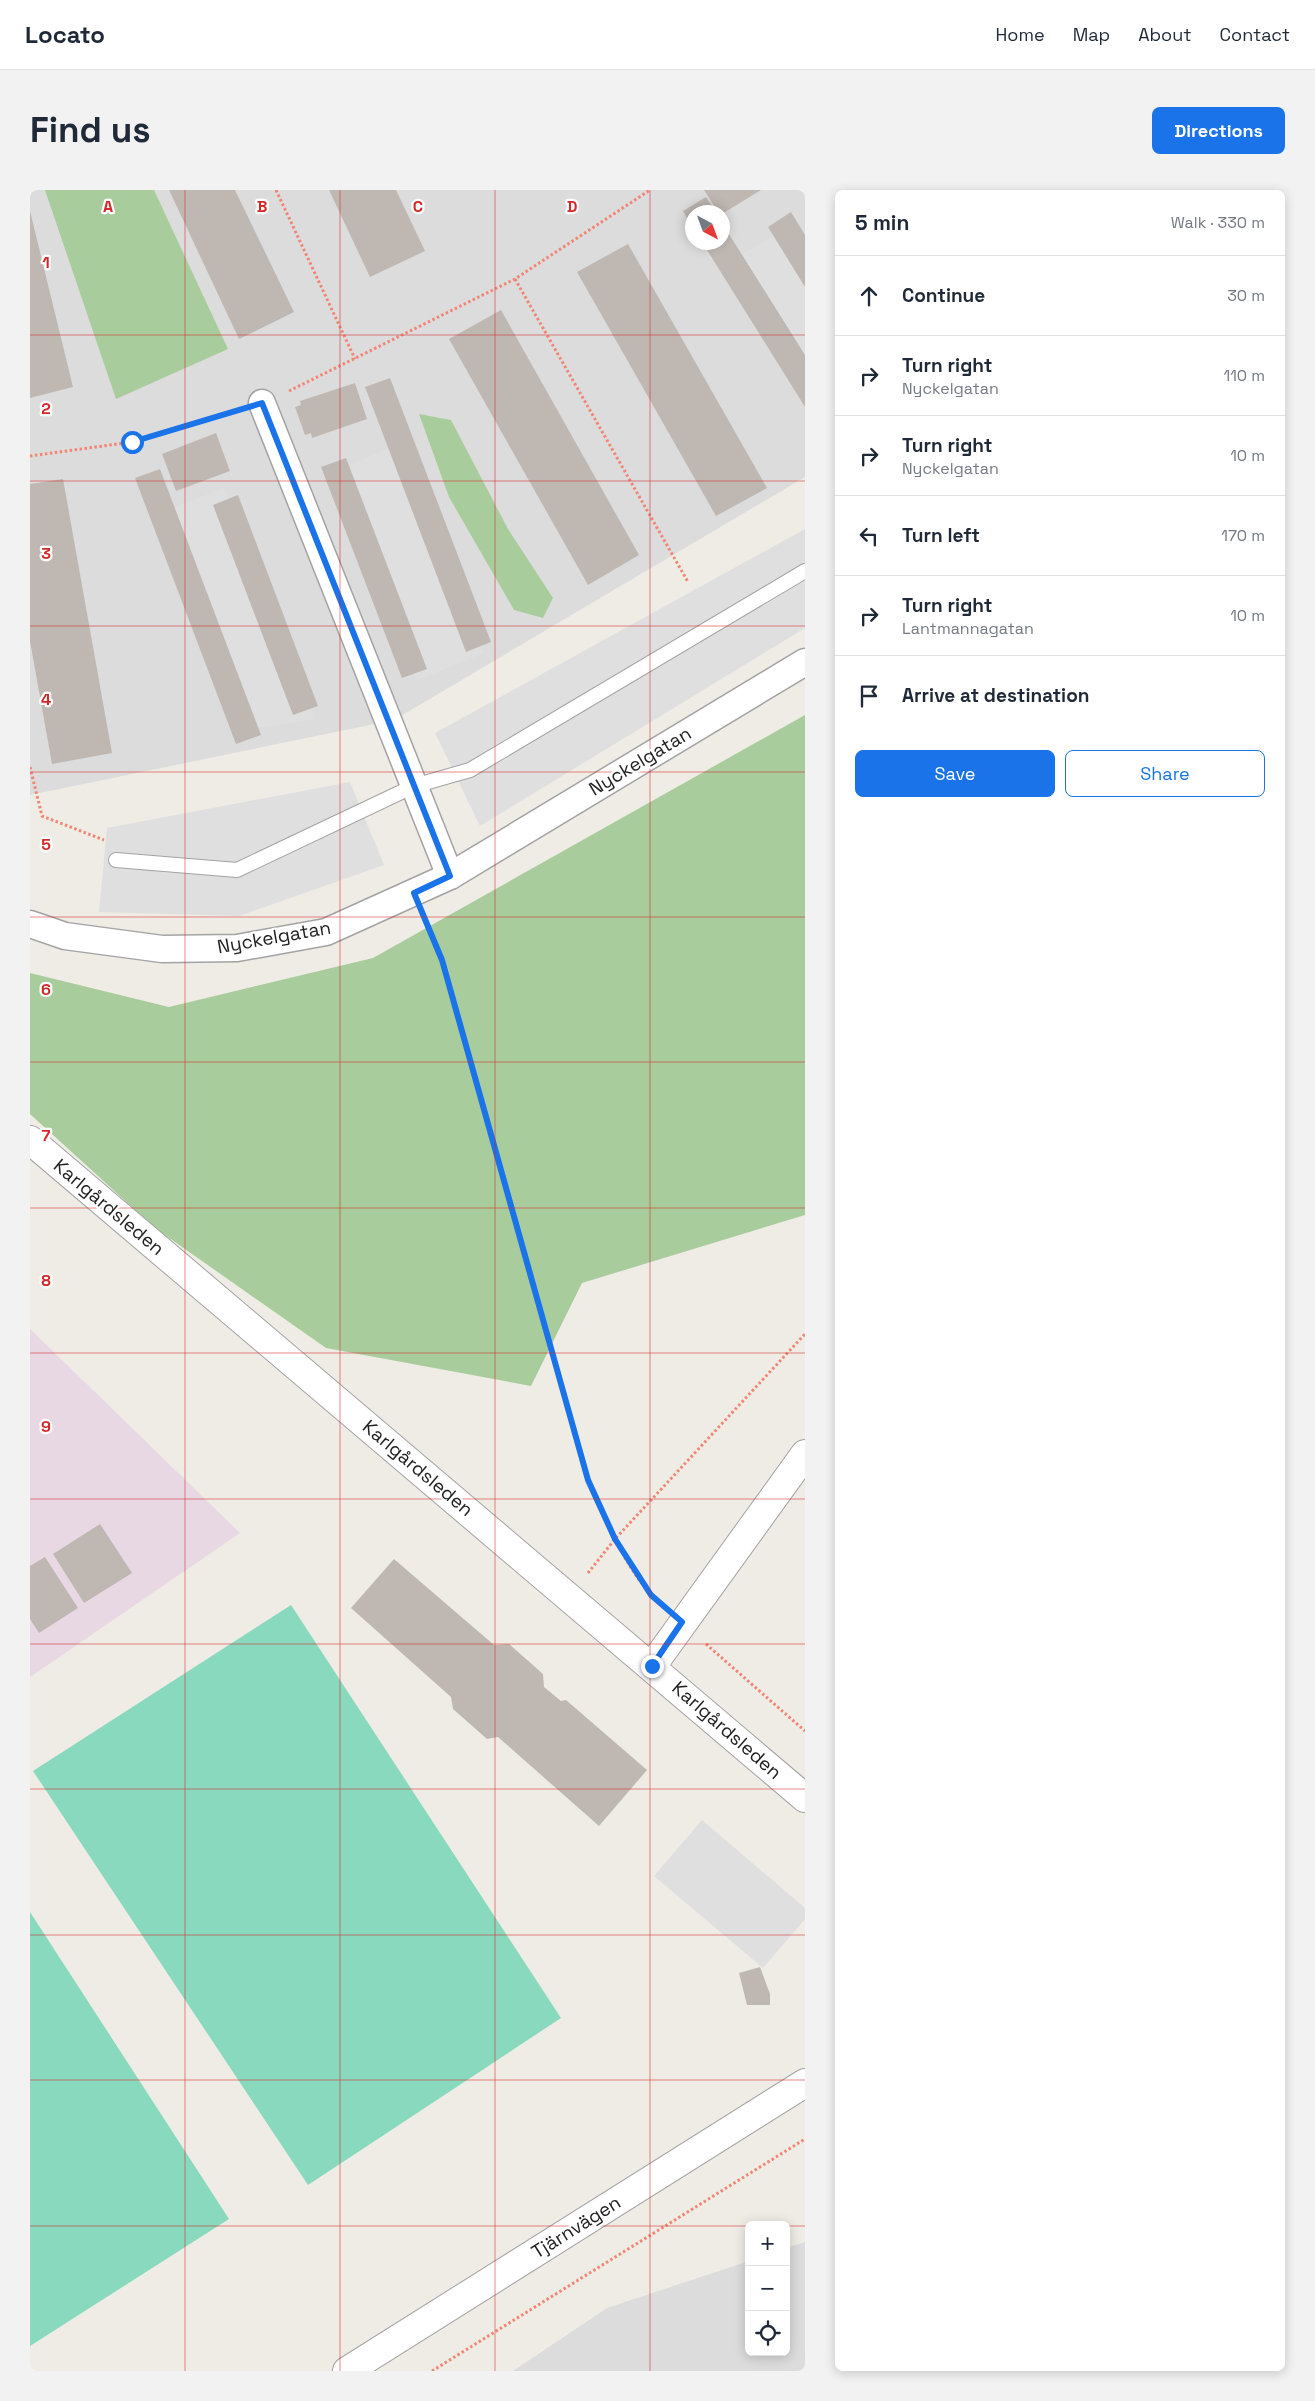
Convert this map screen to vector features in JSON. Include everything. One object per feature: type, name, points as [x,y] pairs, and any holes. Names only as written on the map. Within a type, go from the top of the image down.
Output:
[{"type":"street","points":[[262,403],[450,876]]},
{"type":"street","name":"Nyckelgatan","points":[[30,924],[65,936],[162,949],[236,948],[326,932],[450,876],[805,662]]},
{"type":"street","name":"Karlgårdsleden","points":[[30,1140],[652,1666],[805,1798]]},
{"type":"street","points":[[652,1666],[805,1454]]},
{"type":"street","name":"Tjärnvägen","points":[[347,2371],[805,2083]]},
{"type":"lane","points":[[116,860],[237,870],[414,786],[470,770],[805,571]]},
{"type":"path","points":[[276,190],[355,359]]},
{"type":"path","points":[[30,456],[132,442],[262,403],[515,279],[650,190]]},
{"type":"path","points":[[515,279],[688,582]]},
{"type":"path","points":[[30,767],[42,816],[106,841],[116,860]]},
{"type":"path","points":[[414,893],[442,960],[588,1480],[615,1539],[651,1595],[805,1731]]},
{"type":"path","points":[[569,1596],[615,1539],[805,1334]]},
{"type":"path","points":[[432,2371],[805,2139]]},
{"type":"shaded area","points":[[30,190],[805,190],[805,477],[394,720],[30,795]]},
{"type":"shaded area","points":[[793,224],[805,245],[805,388],[729,262]]},
{"type":"shaded area","points":[[398,445],[484,653],[417,680],[332,472]]},
{"type":"shaded area","points":[[224,488],[315,719],[249,729],[163,512]]},
{"type":"shaded area","points":[[805,529],[805,628],[480,826],[435,733]]},
{"type":"shaded area","points":[[350,782],[384,865],[239,916],[99,912],[107,828]]},
{"type":"shaded area","points":[[30,1329],[240,1533],[30,1677]]},
{"type":"shaded area","points":[[702,1820],[805,1908],[805,1919],[763,1968],[654,1876]]},
{"type":"shaded area","points":[[805,2242],[805,2371],[513,2371],[607,2308],[745,2262],[745,2356],[790,2356],[790,2247]]},
{"type":"green space","points":[[45,190],[154,190],[228,349],[116,399]]},
{"type":"green space","points":[[419,414],[451,420],[508,529],[553,598],[543,618],[514,610],[449,497]]},
{"type":"green space","points":[[805,715],[805,1215],[582,1283],[531,1386],[326,1348],[155,1228],[30,1114],[30,973],[169,1007],[373,958]]},
{"type":"green space","points":[[291,1605],[561,2018],[308,2185],[33,1771]]},
{"type":"green space","points":[[30,1912],[229,2219],[30,2346]]},
{"type":"building","points":[[169,190],[235,190],[294,312],[239,339]]},
{"type":"building","points":[[329,190],[396,190],[425,251],[370,277]]},
{"type":"building","points":[[704,190],[761,190],[730,209],[730,205],[714,205]]},
{"type":"building","points":[[706,197],[711,205],[693,205]]},
{"type":"building","points":[[30,211],[73,387],[30,398]]},
{"type":"building","points":[[791,212],[805,235],[805,287],[768,227]]},
{"type":"building","points":[[730,236],[805,355],[805,407],[707,250],[730,250]]},
{"type":"building","points":[[628,244],[767,488],[716,516],[577,272]]},
{"type":"building","points":[[501,310],[639,555],[588,585],[449,339]]},
{"type":"building","points":[[390,378],[491,642],[466,652],[365,387]]},
{"type":"building","points":[[355,383],[367,419],[312,438],[311,433],[305,435],[295,407],[301,405],[300,401]]},
{"type":"building","points":[[216,433],[230,471],[176,491],[162,454]]},
{"type":"building","points":[[346,458],[427,669],[402,678],[321,467]]},
{"type":"building","points":[[160,469],[261,735],[236,744],[135,478]]},
{"type":"building","points":[[63,479],[112,753],[52,764],[30,641],[30,484]]},
{"type":"building","points":[[238,495],[318,706],[293,715],[213,505]]},
{"type":"building","points":[[100,1524],[132,1573],[84,1603],[53,1554]]},
{"type":"building","points":[[45,1557],[78,1608],[39,1633],[30,1619],[30,1566]]},
{"type":"building","points":[[394,1559],[494,1645],[509,1644],[543,1674],[544,1687],[561,1701],[566,1700],[647,1770],[599,1826],[498,1737],[487,1739],[453,1709],[451,1697],[351,1608]]},
{"type":"building","points":[[760,1967],[770,1994],[770,2005],[747,2005],[739,1973]]},
{"type":"route","points":[[132,442],[262,403],[450,876],[414,893],[442,960],[562,1395],[588,1480],[615,1539],[651,1595],[682,1622],[652,1666]]}]
